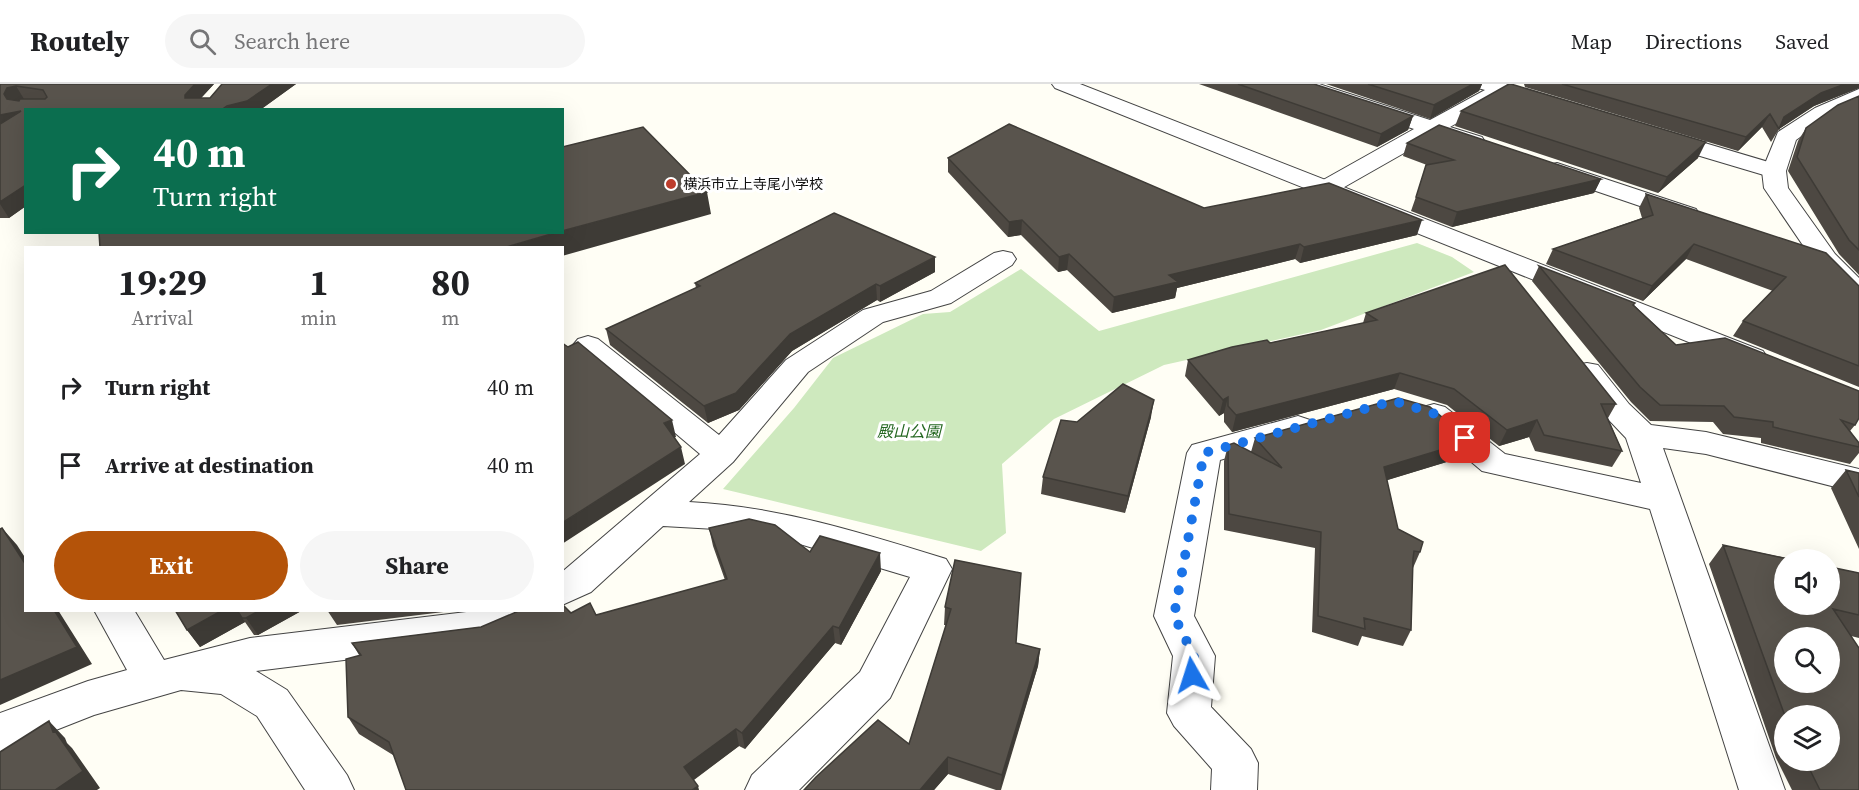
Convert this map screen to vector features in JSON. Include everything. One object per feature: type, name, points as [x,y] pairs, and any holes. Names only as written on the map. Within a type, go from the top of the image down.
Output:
[{"type":"street","points":[[1062,84],[1771,364]]},
{"type":"street","points":[[1299,84],[1500,151]]},
{"type":"street","points":[[1324,189],[1432,129],[1494,86],[1539,84]]},
{"type":"street","points":[[1494,86],[1559,106]]},
{"type":"street","points":[[1859,95],[1822,112],[1786,137],[1774,171],[1776,188],[1826,260],[1859,294]]},
{"type":"street","points":[[1638,130],[1774,171]]},
{"type":"street","points":[[1533,162],[1713,222]]},
{"type":"street","points":[[1792,249],[1826,260]]},
{"type":"street","points":[[1494,255],[1531,301]]},
{"type":"street","points":[[564,589],[577,582],[721,454],[797,366],[873,316],[941,297],[1003,259]]},
{"type":"street","points":[[588,345],[721,454]]},
{"type":"street","points":[[1567,347],[1618,411],[1641,435],[1762,790]]},
{"type":"street","points":[[1404,404],[1435,414],[1494,462],[1664,500]]},
{"type":"street","points":[[1234,790],[1235,763],[1189,713],[1194,656],[1174,616],[1204,453],[1327,419]]},
{"type":"street","points":[[1641,435],[1706,443],[1859,482]]},
{"type":"street","points":[[654,513],[733,517],[783,526],[933,568],[875,685],[768,790]]},
{"type":"street","points":[[114,612],[144,662],[166,677],[226,677],[248,687],[272,703],[331,790]]},
{"type":"street","points":[[0,733],[88,699],[250,655],[488,626],[520,612]]},
{"type":"green space","name":"殿山公園","points":[[1417,243],[1452,257],[1474,272],[1321,330],[1164,365],[1054,419],[1002,464],[1006,533],[981,551],[723,489],[794,408],[833,358],[923,314],[950,312],[1021,269],[1099,331]]},
{"type":"building","points":[[0,84],[195,84],[185,98],[210,98],[222,84],[272,84],[247,101],[224,108],[24,108],[24,186],[0,202],[0,124],[21,111],[0,115]],"holes":[[[16,86],[43,90],[47,97],[45,99],[20,99],[19,101],[7,99],[4,94],[7,88]]]},
{"type":"building","points":[[1238,84],[1314,84],[1413,116],[1381,134]]},
{"type":"building","points":[[1368,84],[1473,84],[1434,105]]},
{"type":"building","points":[[1509,84],[1706,142],[1667,177],[1461,111]]},
{"type":"building","points":[[1562,84],[1845,84],[1821,93],[1784,117],[1779,129],[1770,114],[1746,137]]},
{"type":"building","points":[[1859,96],[1859,250],[1849,240],[1797,157],[1806,128],[1838,105]]},
{"type":"building","points":[[1009,124],[1204,208],[1329,183],[1422,220],[1304,247],[1300,244],[1169,275],[1178,282],[1114,297],[1069,254],[1059,257],[1022,220],[1009,222],[948,158]]},
{"type":"building","points":[[1439,125],[1601,179],[1457,212],[1416,197],[1426,165],[1454,160],[1407,143]]},
{"type":"building","points":[[643,127],[707,192],[564,230],[564,147]]},
{"type":"building","points":[[1646,194],[1826,253],[1859,286],[1859,366],[1743,321],[1786,277],[1694,244],[1652,286],[1553,249],[1653,215]]},
{"type":"building","points":[[834,213],[935,257],[880,286],[876,284],[790,334],[736,393],[704,406],[606,329],[700,286],[695,283]]},
{"type":"building","points":[[99,234],[551,234],[510,246],[100,246]]},
{"type":"building","points":[[1505,265],[1616,404],[1601,404],[1622,451],[1544,435],[1537,420],[1507,430],[1454,389],[1400,373],[1236,415],[1228,406],[1228,397],[1223,400],[1188,360],[1232,347],[1267,340],[1270,343],[1377,320],[1366,313]]},
{"type":"building","points":[[1539,266],[1635,303],[1633,305],[1676,345],[1725,338],[1859,391],[1859,418],[1855,425],[1841,420],[1859,443],[1859,447],[1773,427],[1773,422],[1734,417],[1724,406],[1660,405],[1640,387]]},
{"type":"building","points":[[578,342],[672,420],[664,423],[681,447],[564,522],[564,344],[568,347]]},
{"type":"building","points":[[1123,384],[1154,400],[1128,496],[1043,477],[1061,420],[1077,422]]},
{"type":"building","points":[[1398,398],[1430,407],[1470,441],[1384,467],[1398,529],[1423,542],[1420,552],[1414,551],[1411,630],[1364,618],[1365,629],[1318,616],[1321,532],[1229,514],[1228,445],[1234,443],[1282,468],[1255,438]]},
{"type":"building","points":[[1846,470],[1859,473],[1859,497]]},
{"type":"building","points":[[749,519],[775,525],[810,552],[820,536],[880,553],[839,628],[833,626],[742,733],[736,729],[684,767],[698,786],[692,790],[406,790],[389,742],[348,717],[346,659],[361,655],[352,643],[481,627],[516,612],[564,612],[564,606],[571,613],[590,603],[596,615],[727,579],[709,528]]},
{"type":"building","points":[[2,528],[24,562],[24,612],[55,612],[77,647],[0,680],[0,529]]},
{"type":"building","points":[[1723,545],[1774,556],[1774,615],[1837,615],[1859,648],[1859,790],[1820,790],[1810,771],[1840,771],[1840,705],[1781,705],[1777,693],[1840,693],[1840,627],[1774,627],[1774,686]]},
{"type":"building","points":[[955,560],[1021,573],[1016,643],[1040,649],[1002,775],[948,757],[920,790],[804,790],[878,720],[909,744],[951,609],[945,607]]},
{"type":"building","points":[[1840,569],[1859,573],[1859,615],[1840,611]]},
{"type":"building","points":[[176,612],[219,612],[187,630]]},
{"type":"building","points":[[238,612],[256,612],[246,618],[242,618]]},
{"type":"building","points":[[49,721],[53,732],[55,731],[83,771],[55,790],[0,790],[0,752]]},
{"type":"place","name":"横浜市立上寺尾小学校","points":[[671,184]]},
{"type":"route","points":[[1192,675],[1194,656],[1174,616],[1204,453],[1394,401],[1435,414],[1465,438]]}]
